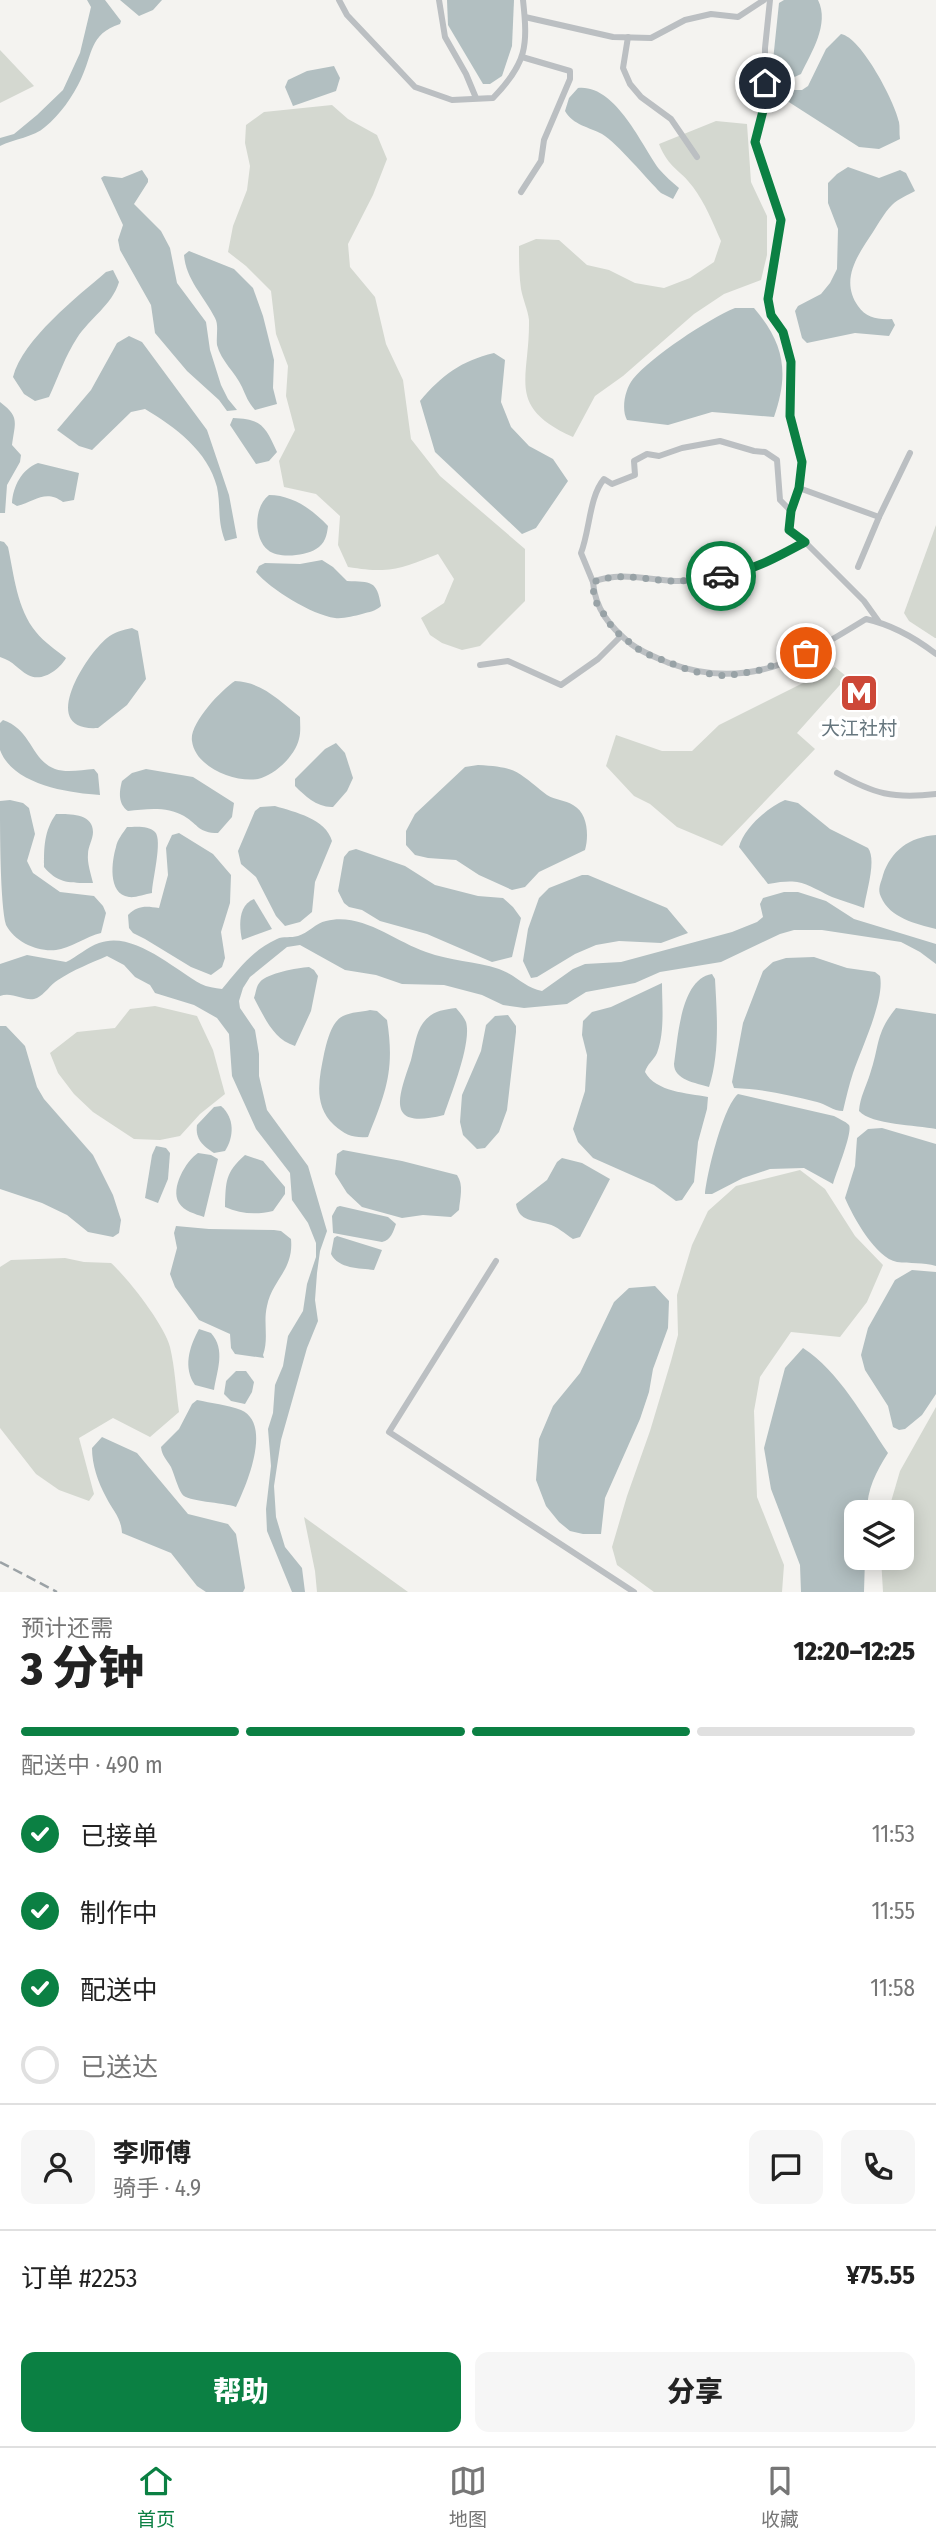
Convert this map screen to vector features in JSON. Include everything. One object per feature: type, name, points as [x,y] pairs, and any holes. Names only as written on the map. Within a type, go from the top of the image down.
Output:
[{"type":"street","points":[[339,0],[347,15],[415,87],[452,100],[493,98],[511,80],[522,57],[527,36],[523,0]]},
{"type":"street","points":[[439,0],[445,37],[476,98]]},
{"type":"street","points":[[525,17],[613,37],[651,38],[685,20],[711,14],[738,17],[764,0]]},
{"type":"street","points":[[770,0],[765,48],[765,103],[755,142],[781,220],[768,299],[771,315],[783,332],[791,362],[790,416],[802,462],[789,530],[805,542],[864,601],[879,622]]},
{"type":"street","points":[[628,37],[623,68],[630,84],[641,97],[671,118],[696,157]]},
{"type":"street","points":[[520,192],[541,161],[544,140],[570,79],[570,71],[522,57]]},
{"type":"street","points":[[791,511],[780,500],[777,460],[765,452],[720,441],[682,448],[659,456],[647,454],[634,461],[635,475],[612,484],[604,479],[595,489],[587,538],[581,553],[593,582],[594,599],[614,630],[642,652],[691,671],[725,676],[757,671],[820,647],[866,619],[918,639],[936,654]]},
{"type":"street","points":[[858,567],[910,453]]},
{"type":"street","points":[[799,488],[879,517]]},
{"type":"street","points":[[593,582],[607,576],[636,576],[675,581],[732,575],[776,558],[805,542]]},
{"type":"street","points":[[480,665],[508,661],[561,685],[598,659],[621,636]]},
{"type":"street","points":[[837,773],[866,790],[884,794],[936,794]]},
{"type":"street","points":[[496,1261],[389,1432],[634,1592]]},
{"type":"shaded area","points":[[87,0],[105,0],[121,21],[120,24],[110,28],[97,39],[78,85],[56,117],[35,133],[0,146],[0,138],[14,134],[63,90],[80,53],[91,7]]},
{"type":"shaded area","points":[[120,0],[162,0],[153,10],[139,16]]},
{"type":"shaded area","points":[[447,0],[514,0],[512,46],[502,76],[490,84],[483,84],[448,25]]},
{"type":"shaded area","points":[[784,0],[818,0],[822,19],[818,38],[801,74],[788,80],[781,79],[772,70],[779,3]]},
{"type":"shaded area","points":[[841,34],[858,46],[867,58],[896,113],[900,139],[879,149],[859,147],[781,97],[782,90],[802,90],[808,86],[826,49]]},
{"type":"shaded area","points":[[0,50],[34,86],[0,103]]},
{"type":"shaded area","points":[[334,66],[340,78],[336,91],[293,106],[285,87],[288,80],[307,71]]},
{"type":"shaded area","points":[[578,88],[591,89],[604,95],[615,105],[659,169],[679,188],[673,199],[661,193],[624,153],[602,134],[568,116],[565,111],[569,98]]},
{"type":"shaded area","points":[[332,105],[348,119],[377,135],[387,159],[373,195],[348,244],[350,267],[375,297],[386,344],[403,380],[411,439],[440,476],[525,549],[525,601],[480,646],[462,650],[442,643],[430,635],[421,618],[444,603],[454,579],[438,554],[394,569],[348,567],[338,545],[340,516],[316,494],[284,487],[279,461],[295,430],[286,396],[288,366],[276,334],[271,291],[228,252],[233,226],[247,190],[250,166],[245,143],[246,125],[264,112]]},
{"type":"shaded area","points":[[716,121],[747,124],[751,182],[767,216],[767,255],[761,280],[724,294],[694,314],[623,376],[595,396],[573,437],[552,426],[529,402],[525,375],[529,320],[521,289],[519,246],[536,239],[559,240],[587,265],[609,270],[635,283],[664,288],[690,278],[714,262],[721,241],[697,193],[670,164],[659,144]]},
{"type":"shaded area","points":[[848,167],[879,178],[900,170],[906,173],[915,191],[886,211],[856,259],[851,277],[850,287],[861,310],[873,317],[892,319],[895,325],[889,336],[855,333],[807,343],[802,338],[795,311],[798,306],[821,294],[837,269],[838,229],[828,203],[828,183]]},
{"type":"shaded area","points":[[142,170],[148,182],[134,204],[161,231],[170,248],[177,283],[206,322],[210,350],[221,385],[237,410],[227,411],[219,400],[187,371],[155,333],[151,305],[120,250],[118,240],[123,225],[101,178],[122,178]]},
{"type":"shaded area","points":[[189,251],[234,269],[253,288],[274,360],[273,388],[277,404],[255,410],[222,356],[217,345],[216,321],[185,264],[184,255]]},
{"type":"shaded area","points":[[113,270],[119,282],[116,290],[77,338],[49,397],[35,401],[24,394],[13,377],[28,348],[66,306],[106,272]]},
{"type":"shaded area","points":[[735,308],[754,308],[778,347],[782,387],[774,417],[712,412],[668,425],[627,420],[624,410],[626,393],[630,383],[641,370],[681,339]]},
{"type":"shaded area","points":[[129,336],[142,342],[207,430],[229,495],[237,538],[225,541],[217,487],[206,462],[179,432],[145,409],[131,412],[92,450],[79,446],[57,430],[91,390],[117,343]]},
{"type":"shaded area","points":[[494,353],[505,360],[501,402],[511,427],[529,446],[553,459],[568,481],[536,528],[522,534],[435,452],[420,401],[453,370]]},
{"type":"shaded area","points":[[0,402],[15,420],[12,445],[21,455],[7,485],[5,513],[0,513]]},
{"type":"shaded area","points":[[233,418],[257,422],[265,430],[277,452],[269,461],[256,464],[230,425]]},
{"type":"shaded area","points":[[38,463],[79,473],[74,500],[63,502],[46,496],[17,506],[12,503],[19,479],[27,469]]},
{"type":"shaded area","points":[[269,495],[294,500],[322,520],[328,526],[322,545],[292,556],[278,555],[268,550],[260,538],[257,522],[260,507]]},
{"type":"shaded area","points":[[936,525],[935,638],[909,621],[904,613]]},
{"type":"shaded area","points":[[0,541],[8,547],[24,613],[36,632],[66,658],[60,666],[45,676],[28,675],[0,657]]},
{"type":"shaded area","points":[[322,560],[347,581],[372,584],[381,606],[348,617],[326,616],[292,600],[256,572],[259,566],[265,563],[300,564]]},
{"type":"shaded area","points":[[132,628],[138,631],[146,679],[127,705],[98,728],[80,726],[71,718],[68,706],[78,675],[107,638]]},
{"type":"shaded area","points":[[835,667],[847,677],[797,733],[815,749],[722,846],[677,827],[650,804],[634,796],[606,766],[616,735],[662,751],[692,751],[719,725]]},
{"type":"shaded area","points":[[235,681],[262,689],[300,717],[300,736],[289,758],[277,769],[258,779],[228,776],[208,766],[200,758],[192,741],[195,726],[201,717],[214,699]]},
{"type":"shaded area","points":[[3,720],[20,731],[47,765],[69,771],[94,769],[98,774],[100,795],[43,785],[17,772],[0,750],[0,723]]},
{"type":"shaded area","points":[[336,743],[345,753],[353,778],[347,791],[333,807],[327,807],[303,794],[295,786],[295,779],[325,749]]},
{"type":"shaded area","points":[[478,765],[510,769],[547,795],[570,803],[578,809],[586,825],[585,850],[539,872],[525,887],[512,890],[479,875],[456,860],[415,855],[406,845],[406,831],[415,814],[465,767]]},
{"type":"shaded area","points":[[146,769],[193,777],[234,803],[232,817],[218,833],[211,833],[171,811],[128,811],[120,798],[122,781],[132,773]]},
{"type":"shaded area","points":[[785,800],[798,803],[830,829],[868,848],[871,868],[864,908],[801,883],[768,884],[739,847],[757,819]]},
{"type":"shaded area","points":[[0,801],[23,803],[29,808],[35,834],[27,861],[33,873],[60,892],[94,896],[106,913],[101,933],[67,947],[49,950],[27,945],[10,931],[6,925],[3,901]]},
{"type":"shaded area","points":[[275,806],[317,822],[329,833],[332,841],[315,882],[312,912],[300,922],[285,926],[276,916],[256,877],[241,864],[238,851],[255,811],[260,807]]},
{"type":"shaded area","points":[[56,814],[85,818],[92,826],[93,835],[88,857],[93,883],[60,880],[44,867],[47,833]]},
{"type":"shaded area","points":[[127,827],[149,828],[157,836],[158,852],[152,893],[129,897],[122,895],[114,883],[115,853]]},
{"type":"shaded area","points":[[179,833],[213,854],[231,875],[230,903],[221,932],[225,958],[222,967],[211,975],[191,967],[133,933],[129,928],[128,915],[135,909],[159,908],[168,875],[166,848],[172,835]]},
{"type":"shaded area","points":[[936,835],[936,929],[897,915],[885,904],[879,891],[886,866],[896,852],[909,842]]},
{"type":"shaded area","points":[[356,849],[405,866],[435,885],[478,896],[503,898],[521,918],[512,957],[492,962],[427,934],[380,921],[362,910],[349,907],[338,891],[344,857],[349,851]]},
{"type":"shaded area","points":[[588,875],[667,908],[688,933],[661,943],[619,941],[596,945],[531,978],[523,961],[528,929],[539,898],[549,888]]},
{"type":"shaded area","points":[[784,892],[798,892],[826,901],[854,919],[936,944],[936,964],[901,942],[822,930],[794,930],[721,962],[660,972],[635,983],[586,992],[567,1004],[524,1008],[503,1005],[482,995],[444,985],[402,984],[376,975],[345,970],[300,945],[287,947],[250,977],[239,1001],[240,1008],[255,1030],[259,1076],[267,1110],[308,1166],[327,1231],[320,1251],[317,1273],[315,1300],[318,1321],[307,1348],[281,1440],[274,1486],[276,1517],[285,1547],[302,1568],[305,1592],[292,1592],[267,1531],[266,1509],[271,1466],[268,1429],[273,1413],[275,1385],[283,1366],[288,1336],[303,1311],[307,1284],[316,1257],[316,1243],[308,1223],[292,1200],[290,1173],[256,1129],[232,1076],[229,1034],[217,1018],[194,1005],[155,993],[150,985],[107,956],[64,976],[33,999],[0,996],[0,964],[27,955],[66,962],[90,947],[112,940],[139,946],[201,984],[222,989],[246,961],[268,944],[279,938],[302,935],[322,922],[339,919],[365,924],[435,955],[499,969],[542,991],[573,969],[585,964],[621,962],[732,932],[757,922],[763,917],[760,904],[763,898]]},
{"type":"shaded area","points":[[254,899],[272,929],[242,940],[242,911]]},
{"type":"shaded area","points":[[814,957],[847,968],[875,972],[880,976],[881,986],[876,1011],[853,1073],[843,1111],[786,1095],[734,1088],[732,1082],[743,1023],[763,971],[773,962],[786,958]]},
{"type":"shaded area","points":[[309,967],[318,976],[311,1011],[295,1046],[275,1033],[254,998],[260,982],[269,976]]},
{"type":"shaded area","points":[[712,974],[715,979],[717,1034],[709,1087],[682,1077],[674,1064],[679,1026],[687,998],[701,978]]},
{"type":"shaded area","points":[[662,983],[661,1036],[657,1053],[645,1072],[650,1079],[664,1088],[708,1097],[698,1142],[694,1182],[682,1200],[676,1201],[654,1185],[593,1158],[578,1142],[573,1129],[585,1091],[587,1055],[582,1035],[583,1021],[592,1012],[611,1007]]},
{"type":"shaded area","points":[[155,1006],[197,1016],[213,1050],[225,1094],[200,1114],[180,1136],[160,1140],[134,1139],[93,1112],[74,1094],[58,1073],[50,1053],[77,1032],[115,1028],[130,1009]]},
{"type":"shaded area","points":[[456,1008],[466,1022],[466,1042],[444,1115],[425,1119],[412,1118],[404,1114],[400,1107],[400,1098],[419,1031],[426,1019],[434,1014]]},
{"type":"shaded area","points":[[896,1008],[936,1014],[936,1129],[884,1122],[865,1116],[859,1111],[881,1033]]},
{"type":"shaded area","points":[[377,1011],[387,1020],[389,1067],[380,1107],[368,1137],[358,1137],[342,1131],[327,1117],[320,1100],[319,1082],[327,1044],[335,1023],[346,1015]]},
{"type":"shaded area","points":[[508,1015],[516,1026],[516,1032],[507,1110],[499,1132],[485,1148],[477,1149],[463,1135],[460,1122],[462,1095],[481,1051],[486,1025],[495,1016]]},
{"type":"shaded area","points":[[0,1026],[6,1026],[25,1046],[37,1087],[44,1099],[93,1155],[113,1195],[121,1220],[119,1233],[113,1237],[88,1232],[67,1215],[42,1203],[0,1189]]},
{"type":"shaded area","points":[[738,1094],[834,1116],[849,1125],[833,1184],[804,1168],[770,1169],[743,1178],[712,1194],[705,1194],[721,1126]]},
{"type":"shaded area","points":[[221,1106],[229,1116],[232,1128],[225,1151],[214,1153],[201,1142],[197,1125],[214,1107]]},
{"type":"shaded area","points":[[882,1128],[936,1144],[936,1266],[889,1259],[873,1245],[859,1226],[845,1198],[855,1166],[857,1138],[868,1129]]},
{"type":"shaded area","points":[[156,1146],[166,1148],[170,1153],[168,1179],[158,1203],[145,1198]]},
{"type":"shaded area","points":[[343,1150],[457,1175],[461,1187],[459,1210],[451,1217],[423,1215],[402,1218],[362,1207],[347,1193],[335,1174],[337,1154]]},
{"type":"shaded area","points":[[198,1153],[218,1159],[204,1217],[184,1208],[179,1203],[176,1190],[181,1175]]},
{"type":"shaded area","points":[[245,1155],[263,1161],[285,1187],[285,1194],[273,1211],[249,1213],[225,1207],[228,1178]]},
{"type":"shaded area","points":[[562,1158],[582,1163],[610,1179],[580,1237],[573,1239],[558,1228],[524,1217],[516,1204],[547,1180]]},
{"type":"shaded area","points":[[800,1170],[825,1189],[855,1236],[883,1265],[867,1302],[840,1337],[791,1332],[760,1377],[754,1411],[757,1497],[784,1565],[782,1592],[654,1592],[617,1565],[612,1547],[678,1335],[677,1295],[692,1245],[708,1211],[736,1186]]},
{"type":"shaded area","points":[[340,1206],[388,1217],[396,1224],[388,1239],[382,1242],[333,1233],[332,1216]]},
{"type":"shaded area","points":[[176,1226],[274,1230],[281,1231],[291,1239],[289,1259],[267,1306],[264,1358],[235,1354],[231,1348],[230,1334],[199,1320],[175,1287],[170,1274],[177,1248],[174,1233]]},
{"type":"shaded area","points":[[337,1236],[382,1250],[374,1270],[339,1263],[331,1254],[334,1238]]},
{"type":"shaded area","points":[[65,1258],[111,1263],[145,1303],[170,1347],[179,1412],[150,1437],[113,1418],[79,1438],[94,1494],[89,1501],[59,1490],[36,1474],[0,1428],[0,1267],[11,1260]]},
{"type":"shaded area","points":[[912,1270],[936,1272],[936,1394],[922,1415],[905,1429],[899,1430],[893,1427],[888,1406],[865,1370],[861,1355],[868,1328],[895,1280]]},
{"type":"shaded area","points":[[655,1286],[669,1301],[668,1328],[653,1369],[640,1419],[605,1498],[601,1534],[570,1531],[546,1506],[536,1480],[539,1439],[553,1406],[580,1373],[614,1302],[629,1288]]},
{"type":"shaded area","points":[[199,1329],[211,1333],[218,1346],[219,1360],[214,1390],[195,1385],[189,1372],[190,1350]]},
{"type":"shaded area","points":[[803,1348],[816,1357],[839,1382],[888,1453],[873,1481],[868,1500],[844,1500],[844,1570],[865,1570],[864,1592],[801,1592],[800,1565],[771,1489],[764,1448],[785,1368]]},
{"type":"shaded area","points":[[236,1371],[246,1371],[254,1382],[245,1404],[231,1401],[224,1394],[226,1381]]},
{"type":"shaded area","points":[[197,1400],[241,1410],[250,1417],[255,1428],[254,1456],[246,1485],[236,1507],[185,1497],[162,1453],[161,1447],[179,1429],[192,1404]]},
{"type":"shaded area","points":[[936,1407],[936,1592],[883,1592],[882,1570],[914,1570],[914,1500],[892,1500],[900,1471]]},
{"type":"shaded area","points":[[102,1437],[137,1453],[188,1514],[228,1524],[236,1534],[245,1588],[243,1592],[206,1592],[197,1586],[171,1553],[122,1533],[118,1518],[94,1467],[92,1448]]},
{"type":"shaded area","points":[[304,1517],[408,1592],[317,1592]]},
{"type":"railway","points":[[0,1562],[57,1592]]},
{"type":"way so far","points":[[721,576],[675,581],[636,576],[607,576],[593,582],[594,599],[614,630],[642,652],[691,671],[725,676],[757,671],[806,653]]},
{"type":"place","name":"大江社村","points":[[859,693]]},
{"type":"route","points":[[721,576],[732,575],[776,558],[805,542],[789,530],[802,462],[790,416],[791,362],[783,332],[771,315],[768,299],[781,220],[755,142],[765,103],[765,83]]}]
